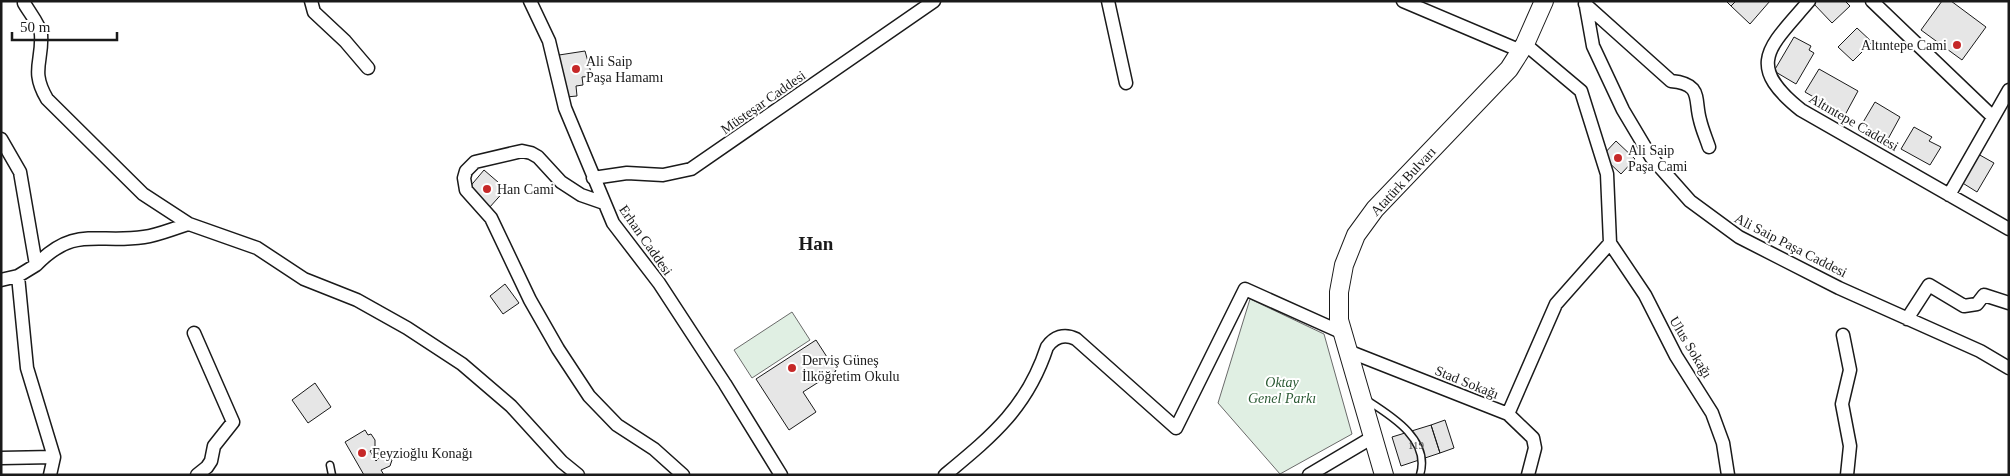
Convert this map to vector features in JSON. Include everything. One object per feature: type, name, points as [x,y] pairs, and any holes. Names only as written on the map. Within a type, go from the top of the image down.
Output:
[{"type":"main road","name":"Atatürk Bulvarı","points":[[1384,475],[1339,320],[1339,292],[1344,265],[1356,235],[1391,190],[1500,80],[1523,48],[1544,1]]},
{"type":"street","points":[[311,1],[314,12],[346,41],[368,68]]},
{"type":"street","name":"Erhan Caddesi","points":[[530,1],[549,41],[565,108],[613,223],[658,283],[782,475]]},
{"type":"street","name":"Müsteşar Caddesi","points":[[593,178],[627,173],[663,176],[691,169],[934,1]]},
{"type":"street","points":[[1108,1],[1126,83]]},
{"type":"street","points":[[1403,1],[1523,48],[1581,91],[1607,174],[1610,243],[1556,304],[1508,414]]},
{"type":"street","name":"Altıntepe Caddesi","points":[[1809,1],[1771,46],[1769,70],[1775,86],[1801,110],[2009,229]]},
{"type":"street","points":[[1872,1],[1994,117]]},
{"type":"street","points":[[1585,2],[1671,81],[1682,83],[1692,89],[1698,98],[1699,118],[1709,146]]},
{"type":"street","name":"Ali Saip Paşa Caddesi","points":[[1585,2],[1593,46],[1623,110],[1651,157],[1690,201],[1739,237],[1907,319],[1980,351],[2009,368]]},
{"type":"street","points":[[24,3],[41,33],[37,73],[40,87],[47,99],[144,194],[189,224],[257,248],[304,279],[357,300],[407,328],[462,364],[512,406],[562,462],[578,475]]},
{"type":"street","points":[[1949,195],[2009,90]]},
{"type":"street","points":[[1,139],[20,172],[36,265]]},
{"type":"street","points":[[604,203],[581,195],[568,186],[538,157],[522,151],[475,162],[470,166],[464,178],[466,190],[490,218],[535,308],[558,349],[589,396],[617,425],[654,449],[682,475]]},
{"type":"street","points":[[1,280],[18,276],[36,265],[50,251],[67,242],[86,237],[144,237],[189,224]]},
{"type":"street","name":"Ulus Sokağı","points":[[1610,243],[1644,295],[1676,356],[1712,414],[1722,443],[1728,475]]},
{"type":"street","points":[[18,276],[28,368],[54,457],[50,475]]},
{"type":"street","points":[[1907,319],[1929,285],[1964,306],[1977,304],[1984,295],[2009,303]]},
{"type":"street","points":[[944,475],[993,435],[1014,412],[1033,382],[1050,342],[1061,336],[1076,338],[1176,428],[1245,289],[1343,333]]},
{"type":"street","points":[[194,332],[233,422],[214,446],[214,453],[207,467],[196,475]]},
{"type":"street","points":[[1843,335],[1850,370],[1843,393],[1842,404],[1850,446],[1847,475]]},
{"type":"street","name":"Stad Sokağı","points":[[1348,351],[1508,414],[1533,438],[1535,448],[1528,475]]},
{"type":"street","points":[[1309,475],[1373,438]]},
{"type":"street","points":[[1,458],[54,457]]},
{"type":"lane","points":[[1361,396],[1398,421],[1418,443],[1422,470],[1420,475]]},
{"type":"lane","points":[[330,465],[332,475]]},
{"type":"green space","name":"Oktay Genel Parkı","points":[[1250,299],[1324,334],[1352,434],[1280,474],[1218,403]]},
{"type":"green space","points":[[792,312],[810,340],[752,378],[734,350]]},
{"type":"building","points":[[1726,1],[1736,1],[1731,6]]},
{"type":"building","points":[[1736,1],[1770,1],[1750,24],[1731,6]]},
{"type":"building","points":[[1815,1],[1845,1],[1850,6],[1832,23],[1813,3]]},
{"type":"building","name":"Altıntepe Cami","points":[[1942,1],[1951,1],[1986,27],[1962,60],[1921,30]]},
{"type":"building","points":[[1857,28],[1872,42],[1853,61],[1838,47]]},
{"type":"building","points":[[1794,37],[1811,46],[1809,50],[1814,53],[1796,84],[1774,71]]},
{"type":"building","name":"Ali Saip Paşa Hamamı","points":[[585,51],[592,76],[582,77],[583,85],[576,86],[577,96],[566,97],[559,55]]},
{"type":"building","points":[[1819,69],[1858,91],[1845,115],[1805,92]]},
{"type":"building","points":[[1875,102],[1900,117],[1888,139],[1862,124]]},
{"type":"building","points":[[1914,127],[1932,137],[1929,141],[1941,147],[1930,165],[1901,149]]},
{"type":"building","name":"Ali Saip Paşa Cami","points":[[1616,141],[1635,159],[1621,174],[1602,156]]},
{"type":"building","points":[[1978,154],[1994,163],[1977,192],[1961,182]]},
{"type":"building","name":"Han Cami","points":[[484,170],[506,189],[489,208],[468,189]]},
{"type":"building","points":[[505,284],[519,303],[503,314],[490,296]]},
{"type":"building","points":[[816,340],[836,371],[803,392],[816,412],[789,430],[756,379]]},
{"type":"building","points":[[315,383],[331,407],[308,423],[292,400]]},
{"type":"building","points":[[1445,420],[1454,448],[1440,453],[1431,425]]},
{"type":"building","points":[[1431,425],[1440,453],[1401,466],[1392,437]]},
{"type":"building","name":"Feyzioğlu Konağı","points":[[365,430],[375,440],[375,448],[370,451],[376,461],[380,457],[387,455],[392,460],[390,466],[381,470],[384,475],[364,475],[345,442]]},
{"type":"place","name":"Altıntepe Cami","points":[[1957,45]]},
{"type":"place","name":"Ali Saip Paşa Hamamı","points":[[576,69]]},
{"type":"place","name":"Ali Saip Paşa Cami","points":[[1618,158]]},
{"type":"place","name":"Han Cami","points":[[487,189]]},
{"type":"place","name":"Derviş Güneş İlköğretim Okulu","points":[[792,368]]},
{"type":"place","name":"Feyzioğlu Konağı","points":[[362,453]]},
{"type":"district","name":"Han","points":[[816,243]]}]
